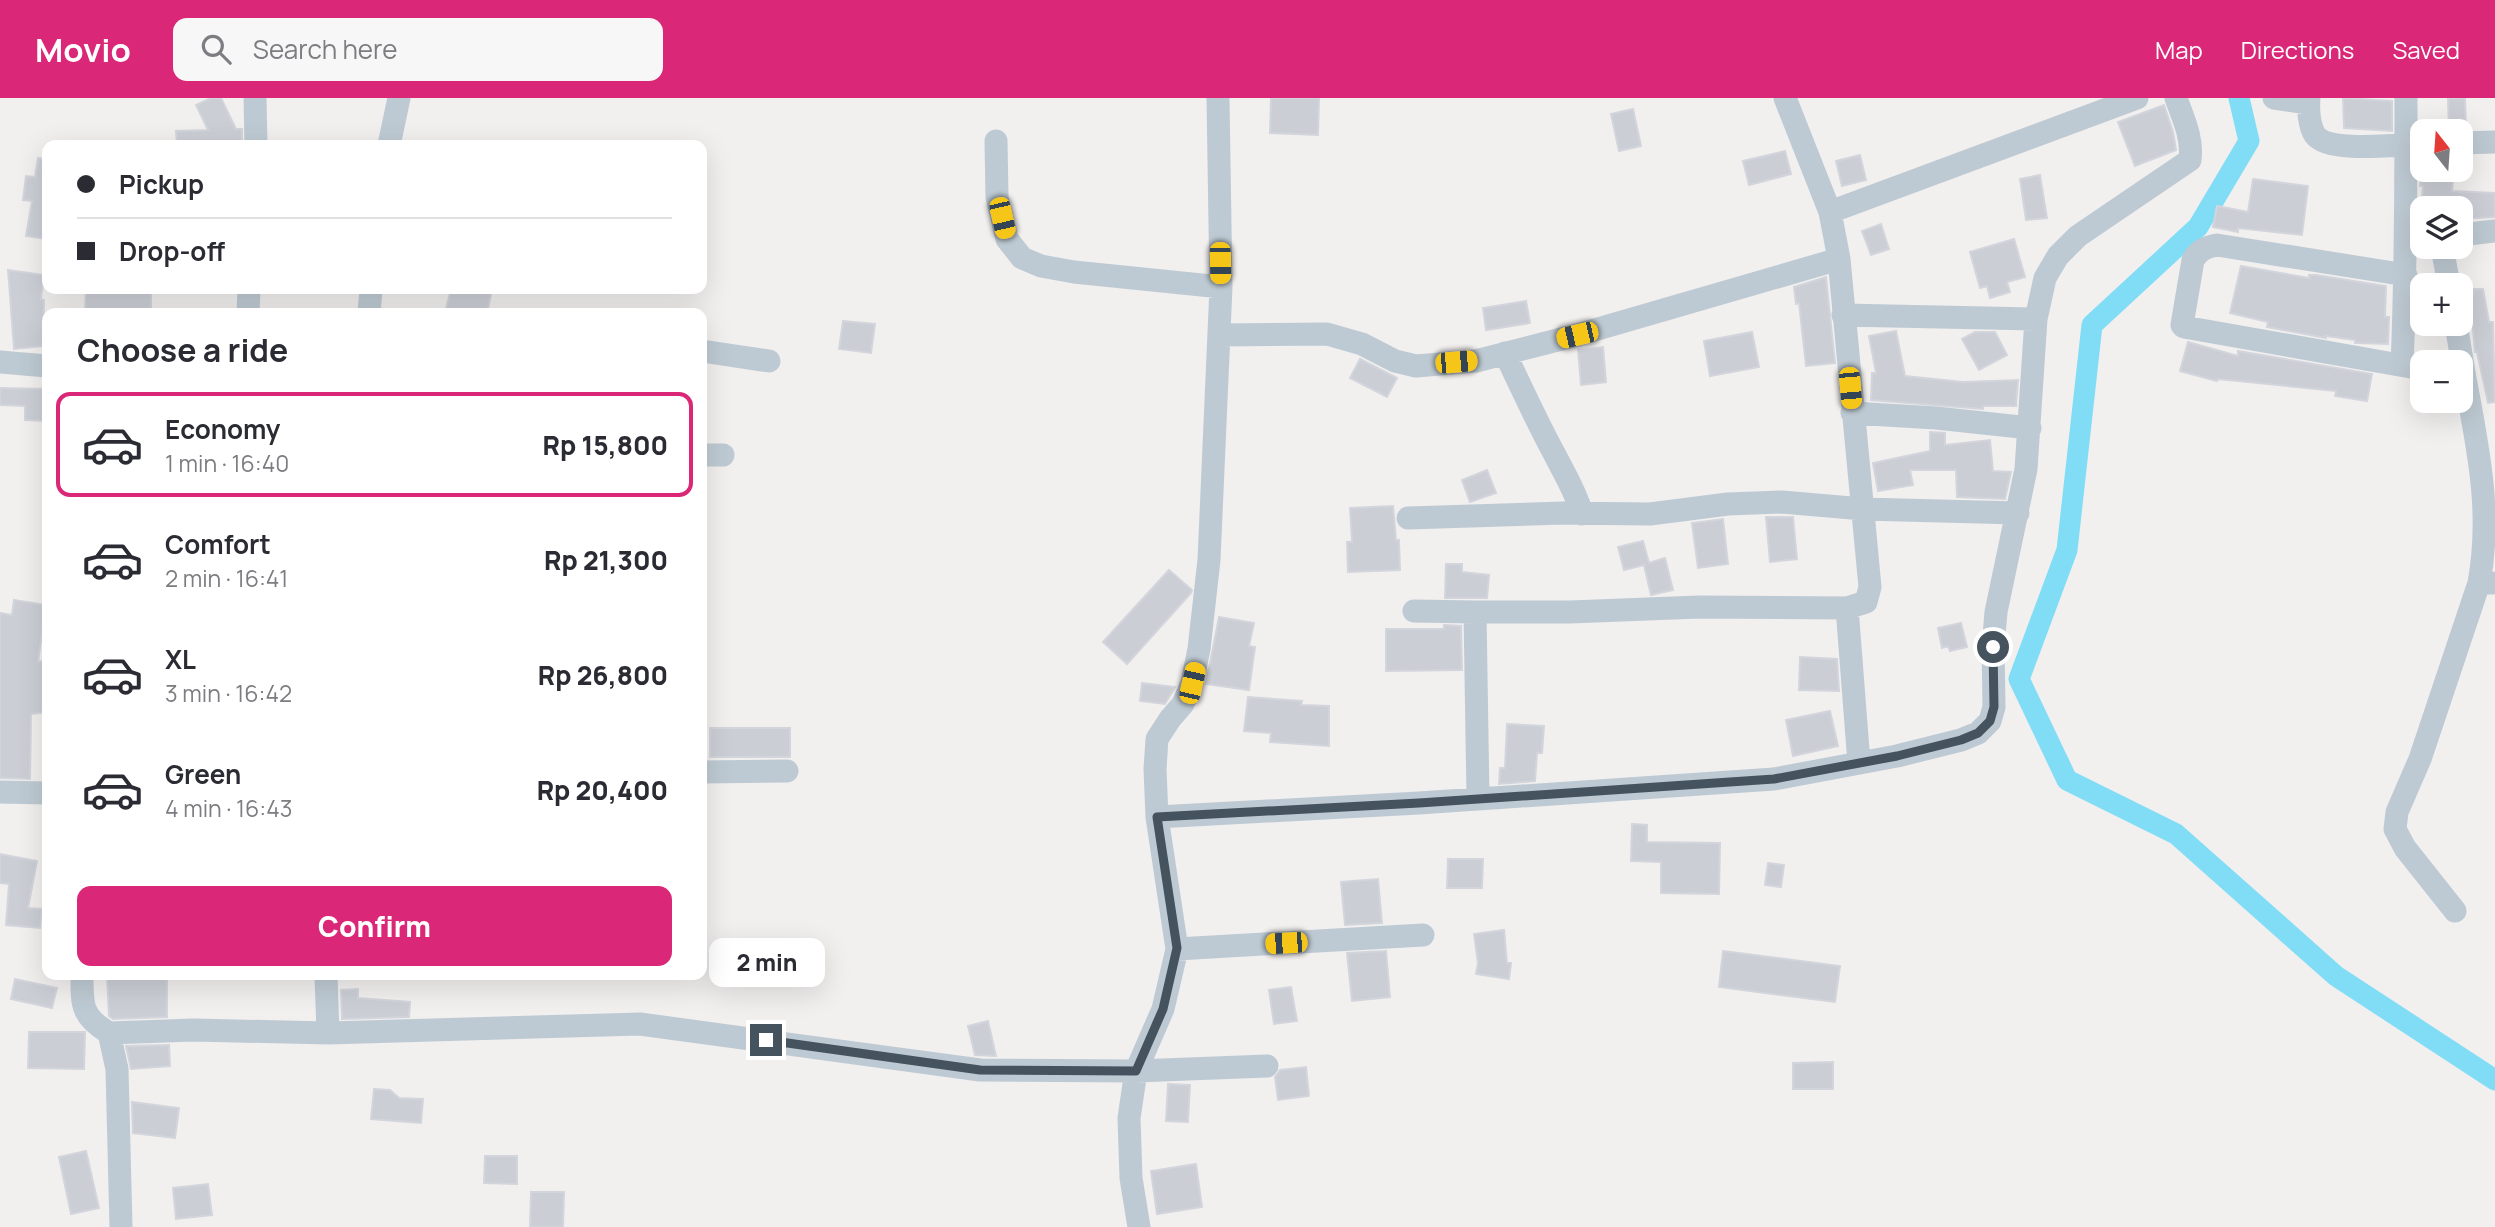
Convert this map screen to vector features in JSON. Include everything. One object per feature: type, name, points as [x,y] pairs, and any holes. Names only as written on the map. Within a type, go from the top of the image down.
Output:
[{"type":"street","points":[[255,98],[256,140]]},
{"type":"street","points":[[391,140],[399,98]]},
{"type":"street","points":[[1139,1227],[1131,1178],[1129,1118],[1136,1071],[1163,1009],[1177,948],[1157,817],[1157,739],[1183,705],[1192,683],[1199,649],[1209,560],[1221,287],[1218,98]]},
{"type":"street","points":[[1414,611],[1847,608],[1866,602],[1870,587],[1839,259],[1830,212],[1785,98]]},
{"type":"street","points":[[1830,212],[2137,98]]},
{"type":"street","points":[[1157,817],[1774,779],[1961,740],[1978,733],[1990,721],[1994,707],[1993,647],[1996,612],[2018,513],[2030,428],[2036,319],[2045,278],[2058,256],[2078,236],[2190,160],[2188,132],[2176,98]]},
{"type":"street","points":[[2274,98],[2308,100],[2311,125],[2316,137],[2325,141],[2341,146],[2410,144]]},
{"type":"street","points":[[2406,98],[2410,121]]},
{"type":"street","points":[[996,141],[997,197],[1007,239],[1022,258],[1041,266],[1074,272],[1221,287]]},
{"type":"street","points":[[2473,143],[2495,142]]},
{"type":"street","points":[[2473,234],[2495,231]]},
{"type":"street","points":[[2406,275],[2217,245],[2205,248],[2197,253],[2193,260],[2182,320],[2184,327],[2410,367]]},
{"type":"street","points":[[2410,256],[2406,275],[2411,350]]},
{"type":"street","points":[[1219,335],[1327,334],[1362,344],[1395,361],[1416,366],[1476,361],[1839,259]]},
{"type":"street","points":[[1843,315],[2036,319]]},
{"type":"street","points":[[707,352],[769,361]]},
{"type":"street","points":[[1505,353],[1555,456],[1566,472],[1582,514]]},
{"type":"street","points":[[0,362],[42,366]]},
{"type":"street","points":[[1852,413],[2030,428]]},
{"type":"street","points":[[2455,911],[2405,848],[2395,829],[2397,812],[2420,760],[2487,583],[2485,551],[2490,506],[2470,413]]},
{"type":"street","points":[[1408,518],[1650,514],[1728,504],[1782,502],[1863,509],[2018,513]]},
{"type":"street","points":[[1847,608],[1859,763]]},
{"type":"street","points":[[1475,612],[1478,798]]},
{"type":"street","points":[[707,772],[787,771]]},
{"type":"street","points":[[0,792],[42,793]]},
{"type":"street","points":[[1177,948],[1423,935]]},
{"type":"street","points":[[82,980],[82,1002],[87,1016],[109,1033],[193,1030],[328,1033],[640,1024],[980,1070],[1136,1071],[1267,1066]]},
{"type":"street","points":[[326,980],[328,1033]]},
{"type":"street","points":[[109,1033],[117,1069],[121,1227]]},
{"type":"building","points":[[211,98],[221,98],[236,129],[242,129],[242,140],[177,140],[176,131],[208,130],[196,105]]},
{"type":"building","points":[[1271,98],[1319,98],[1318,135],[1270,133]]},
{"type":"building","points":[[2343,98],[2392,101],[2392,131],[2344,128]]},
{"type":"building","points":[[2448,98],[2465,98],[2466,119],[2449,119]]},
{"type":"building","points":[[2164,105],[2176,150],[2135,166],[2118,122]]},
{"type":"building","points":[[1633,109],[1641,146],[1619,151],[1611,114]]},
{"type":"building","points":[[1785,151],[1791,174],[1749,185],[1743,161]]},
{"type":"building","points":[[1860,155],[1866,180],[1842,186],[1836,161]]},
{"type":"building","points":[[38,158],[42,158],[42,238],[26,236],[32,201],[23,200],[26,176],[35,177]]},
{"type":"building","points":[[2040,175],[2047,218],[2026,220],[2020,179]]},
{"type":"building","points":[[2253,179],[2308,186],[2302,235],[2238,228],[2238,232],[2213,227],[2217,206],[2248,212]]},
{"type":"building","points":[[2420,182],[2453,182],[2452,191],[2495,193],[2495,217],[2473,218],[2473,196],[2422,196],[2423,186],[2420,186]]},
{"type":"building","points":[[1881,224],[1889,249],[1871,255],[1862,231]]},
{"type":"building","points":[[2014,239],[2025,277],[2007,282],[2010,292],[1990,298],[1987,286],[1980,288],[1970,252]]},
{"type":"building","points":[[2241,266],[2309,278],[2309,275],[2316,275],[2386,286],[2388,344],[2355,343],[2355,340],[2326,338],[2267,327],[2268,322],[2230,313]]},
{"type":"building","points":[[8,270],[42,275],[42,346],[14,349]]},
{"type":"building","points":[[1826,277],[1835,363],[1806,366],[1799,303],[1796,304],[1794,287]]},
{"type":"building","points":[[2473,289],[2483,289],[2489,322],[2493,322],[2495,402],[2488,403],[2475,352]]},
{"type":"building","points":[[86,294],[151,294],[151,308],[85,308]]},
{"type":"building","points":[[450,294],[491,294],[488,308],[446,308]]},
{"type":"building","points":[[1526,301],[1530,323],[1486,330],[1483,308]]},
{"type":"building","points":[[843,321],[875,324],[871,353],[839,349]]},
{"type":"building","points":[[1896,331],[1905,376],[1963,382],[2018,380],[2016,406],[1983,406],[1983,409],[1871,400],[1872,373],[1876,373],[1869,336]]},
{"type":"building","points":[[1752,332],[1759,367],[1710,376],[1704,341]]},
{"type":"building","points":[[1975,332],[1995,332],[2007,355],[1979,370],[1962,339]]},
{"type":"building","points":[[2188,342],[2238,356],[2238,351],[2372,374],[2367,401],[2335,396],[2336,391],[2217,381],[2180,371]]},
{"type":"building","points":[[1603,347],[1606,382],[1581,385],[1578,350]]},
{"type":"building","points":[[1360,359],[1397,378],[1387,397],[1350,378]]},
{"type":"building","points":[[0,388],[42,389],[42,421],[25,420],[25,406],[0,405]]},
{"type":"building","points":[[1930,432],[1945,433],[1945,445],[1990,440],[1993,471],[2011,472],[2005,499],[1957,497],[1956,470],[1910,470],[1913,485],[1878,491],[1873,463],[1930,451]]},
{"type":"building","points":[[1487,470],[1496,493],[1470,502],[1462,480]]},
{"type":"building","points":[[1393,506],[1396,540],[1399,540],[1400,570],[1348,572],[1347,542],[1352,542],[1350,508]]},
{"type":"building","points":[[1766,517],[1793,517],[1797,559],[1770,562]]},
{"type":"building","points":[[1723,519],[1728,564],[1698,568],[1692,523]]},
{"type":"building","points":[[1643,541],[1649,563],[1665,558],[1673,590],[1651,595],[1644,565],[1624,570],[1618,547]]},
{"type":"building","points":[[1446,564],[1462,564],[1462,572],[1489,575],[1487,598],[1445,598]]},
{"type":"building","points":[[1169,570],[1192,590],[1191,593],[1127,664],[1103,642]]},
{"type":"building","points":[[14,600],[42,604],[38,662],[42,661],[42,713],[31,714],[30,779],[0,778],[0,613],[12,615]]},
{"type":"building","points":[[1219,617],[1254,623],[1249,646],[1255,647],[1249,690],[1206,684]]},
{"type":"building","points":[[1961,623],[1967,647],[1950,651],[1948,646],[1942,648],[1938,628]]},
{"type":"building","points":[[1444,625],[1461,626],[1462,670],[1386,671],[1386,629],[1444,629]]},
{"type":"building","points":[[1800,657],[1837,659],[1839,691],[1799,690]]},
{"type":"building","points":[[1142,683],[1175,687],[1165,704],[1140,701]]},
{"type":"building","points":[[1248,697],[1329,706],[1329,746],[1270,742],[1271,733],[1244,731]]},
{"type":"building","points":[[1830,711],[1838,746],[1793,756],[1786,720]]},
{"type":"building","points":[[1507,724],[1544,726],[1542,753],[1537,753],[1535,781],[1499,784],[1500,768],[1505,768]]},
{"type":"building","points":[[710,728],[790,728],[790,757],[710,757]]},
{"type":"building","points":[[1632,824],[1647,825],[1647,842],[1720,843],[1719,894],[1661,893],[1661,862],[1631,861]]},
{"type":"building","points":[[0,854],[37,861],[28,908],[42,909],[40,928],[6,925],[9,884],[0,883]]},
{"type":"building","points":[[1448,859],[1483,859],[1482,888],[1447,888]]},
{"type":"building","points":[[1768,863],[1784,865],[1781,887],[1765,885]]},
{"type":"building","points":[[1378,879],[1382,923],[1345,925],[1341,882]]},
{"type":"building","points":[[1504,930],[1507,963],[1511,963],[1509,979],[1476,974],[1478,963],[1474,934]]},
{"type":"building","points":[[1386,951],[1390,997],[1352,1001],[1347,953]]},
{"type":"building","points":[[1723,951],[1840,966],[1835,1002],[1719,987]]},
{"type":"building","points":[[15,979],[57,988],[52,1008],[11,999]]},
{"type":"building","points":[[107,980],[167,980],[167,1017],[113,1019],[109,1016]]},
{"type":"building","points":[[1291,987],[1297,1021],[1274,1024],[1269,990]]},
{"type":"building","points":[[358,989],[358,998],[410,1002],[409,1017],[342,1019],[341,990]]},
{"type":"building","points":[[988,1021],[996,1056],[975,1055],[968,1026]]},
{"type":"building","points":[[29,1032],[85,1032],[84,1069],[28,1068]]},
{"type":"building","points":[[169,1045],[170,1066],[131,1069],[126,1046]]},
{"type":"building","points":[[1833,1062],[1833,1089],[1793,1089],[1793,1063]]},
{"type":"building","points":[[1306,1067],[1309,1096],[1278,1100],[1275,1077],[1280,1070]]},
{"type":"building","points":[[1168,1084],[1190,1085],[1188,1122],[1166,1121]]},
{"type":"building","points":[[374,1089],[390,1090],[399,1098],[423,1099],[421,1123],[371,1119]]},
{"type":"building","points":[[132,1102],[179,1108],[175,1138],[133,1133]]},
{"type":"building","points":[[86,1151],[99,1208],[71,1214],[59,1157]]},
{"type":"building","points":[[485,1156],[517,1156],[517,1184],[484,1183]]},
{"type":"building","points":[[1196,1164],[1202,1207],[1157,1214],[1151,1171]]},
{"type":"building","points":[[208,1184],[212,1215],[176,1219],[173,1188]]},
{"type":"building","points":[[531,1192],[564,1192],[563,1227],[530,1227]]},
{"type":"waterway","points":[[2239,98],[2249,141],[2198,227],[2092,325],[2067,550],[2019,679],[2067,780],[2176,834],[2336,976],[2495,1080]]},
{"type":"route","points":[[766,1040],[980,1070],[1136,1071],[1163,1009],[1177,948],[1157,817],[1419,803],[1774,779],[1897,756],[1961,740],[1978,733],[1990,721],[1994,707],[1993,647]]}]
